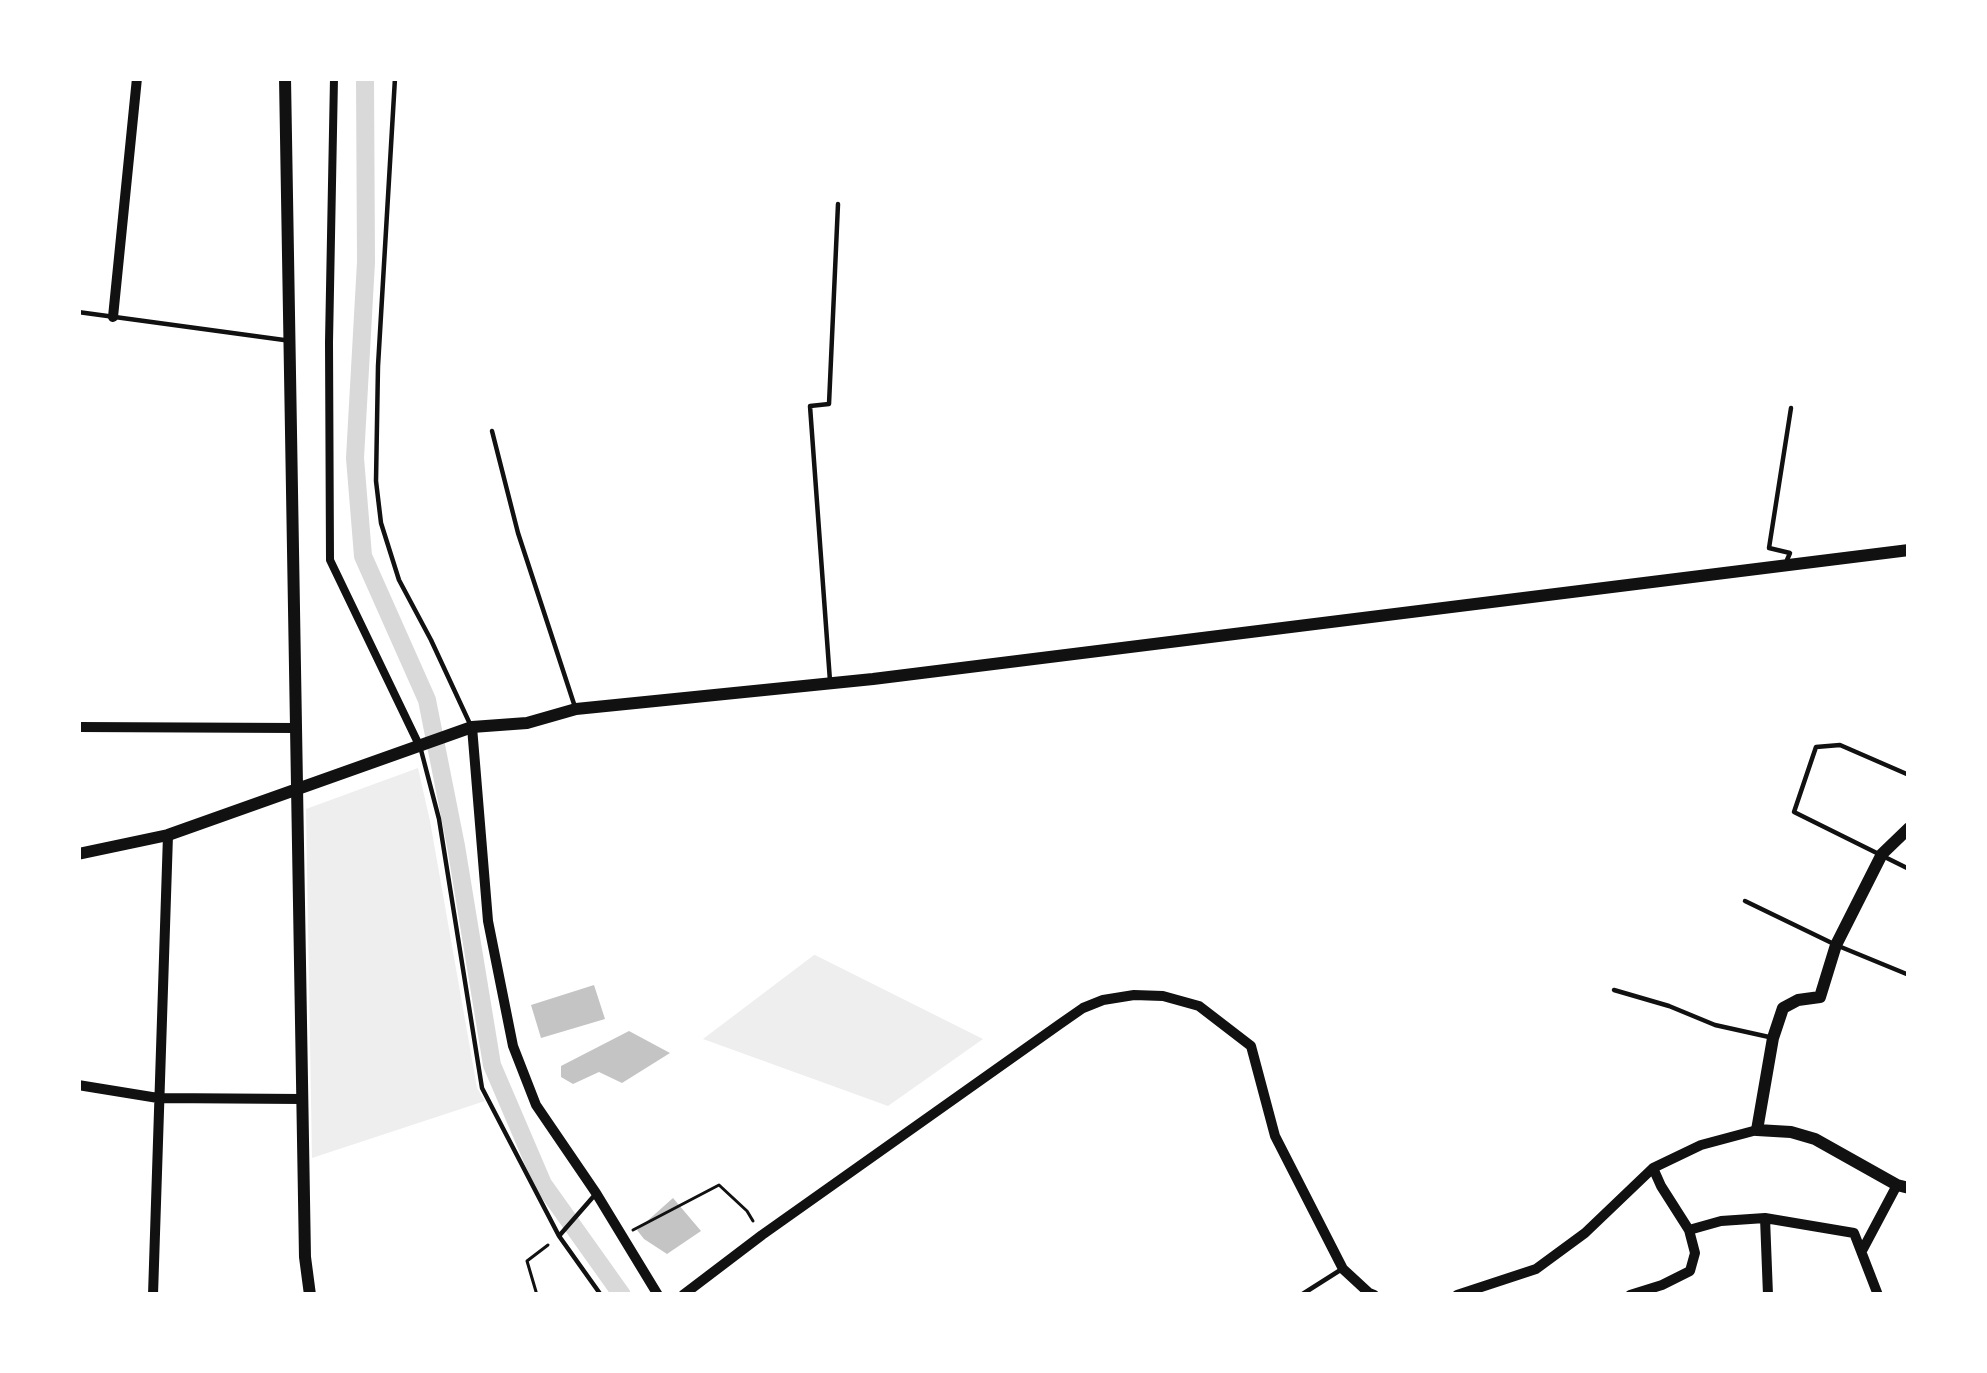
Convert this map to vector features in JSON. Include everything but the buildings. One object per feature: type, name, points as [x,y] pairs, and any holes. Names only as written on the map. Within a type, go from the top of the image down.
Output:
[{"type":"street","points":[[113,316],[136,78]]},
{"type":"street","points":[[285,78],[305,1257],[310,1295]]},
{"type":"street","points":[[334,78],[330,560],[424,743]]},
{"type":"street","points":[[78,854],[168,835],[472,727],[527,723],[576,709],[874,679],[1909,550]]},
{"type":"street","points":[[78,727],[296,728]]},
{"type":"street","points":[[472,727],[488,922],[513,1046],[536,1105],[658,1295]]},
{"type":"street","points":[[1756,1130],[1783,1008],[1798,1000],[1820,998],[1836,946],[1882,854],[1909,828]]},
{"type":"street","points":[[154,1295],[168,835]]},
{"type":"street","points":[[683,1295],[1083,1008],[1134,995],[1163,996],[1199,1006],[1251,1046],[1274,1136],[1343,1269],[1374,1295]]},
{"type":"street","points":[[78,1085],[158,1098],[302,1099]]},
{"type":"street","points":[[1457,1295],[1536,1269],[1585,1233],[1653,1168],[1701,1144],[1756,1130],[1815,1139],[1903,1186],[1862,1249]]},
{"type":"street","points":[[1630,1295],[1690,1270],[1695,1253],[1689,1230],[1653,1168]]},
{"type":"street","points":[[1689,1230],[1720,1221],[1765,1219],[1854,1233],[1878,1295]]},
{"type":"street","points":[[1765,1219],[1768,1295]]},
{"type":"lane","points":[[395,78],[376,481],[381,523],[399,580],[472,727]]},
{"type":"lane","points":[[830,681],[810,406],[829,404],[838,204]]},
{"type":"lane","points":[[78,312],[290,341]]},
{"type":"lane","points":[[1785,565],[1790,554],[1768,548],[1791,408]]},
{"type":"lane","points":[[492,431],[518,533],[576,709]]},
{"type":"lane","points":[[424,743],[482,1088],[559,1236],[601,1295]]},
{"type":"lane","points":[[1909,776],[1840,745],[1816,747],[1794,812],[1909,869]]},
{"type":"lane","points":[[1745,901],[1909,975]]},
{"type":"lane","points":[[1614,991],[1670,1006],[1715,1025],[1773,1038]]},
{"type":"lane","points":[[559,1236],[596,1192]]},
{"type":"lane","points":[[1301,1295],[1343,1269]]},
{"type":"path","points":[[621,1236],[719,1185],[747,1210],[762,1235]]},
{"type":"path","points":[[536,1295],[526,1261],[559,1236]]},
{"type":"shaded area","points":[[418,768],[477,1088],[485,1101],[312,1158],[306,809]]},
{"type":"shaded area","points":[[814,955],[983,1039],[888,1106],[703,1039]]},
{"type":"waterway","points":[[365,78],[366,262],[355,458],[363,556],[427,700],[492,1065],[543,1184],[622,1295]]}]
